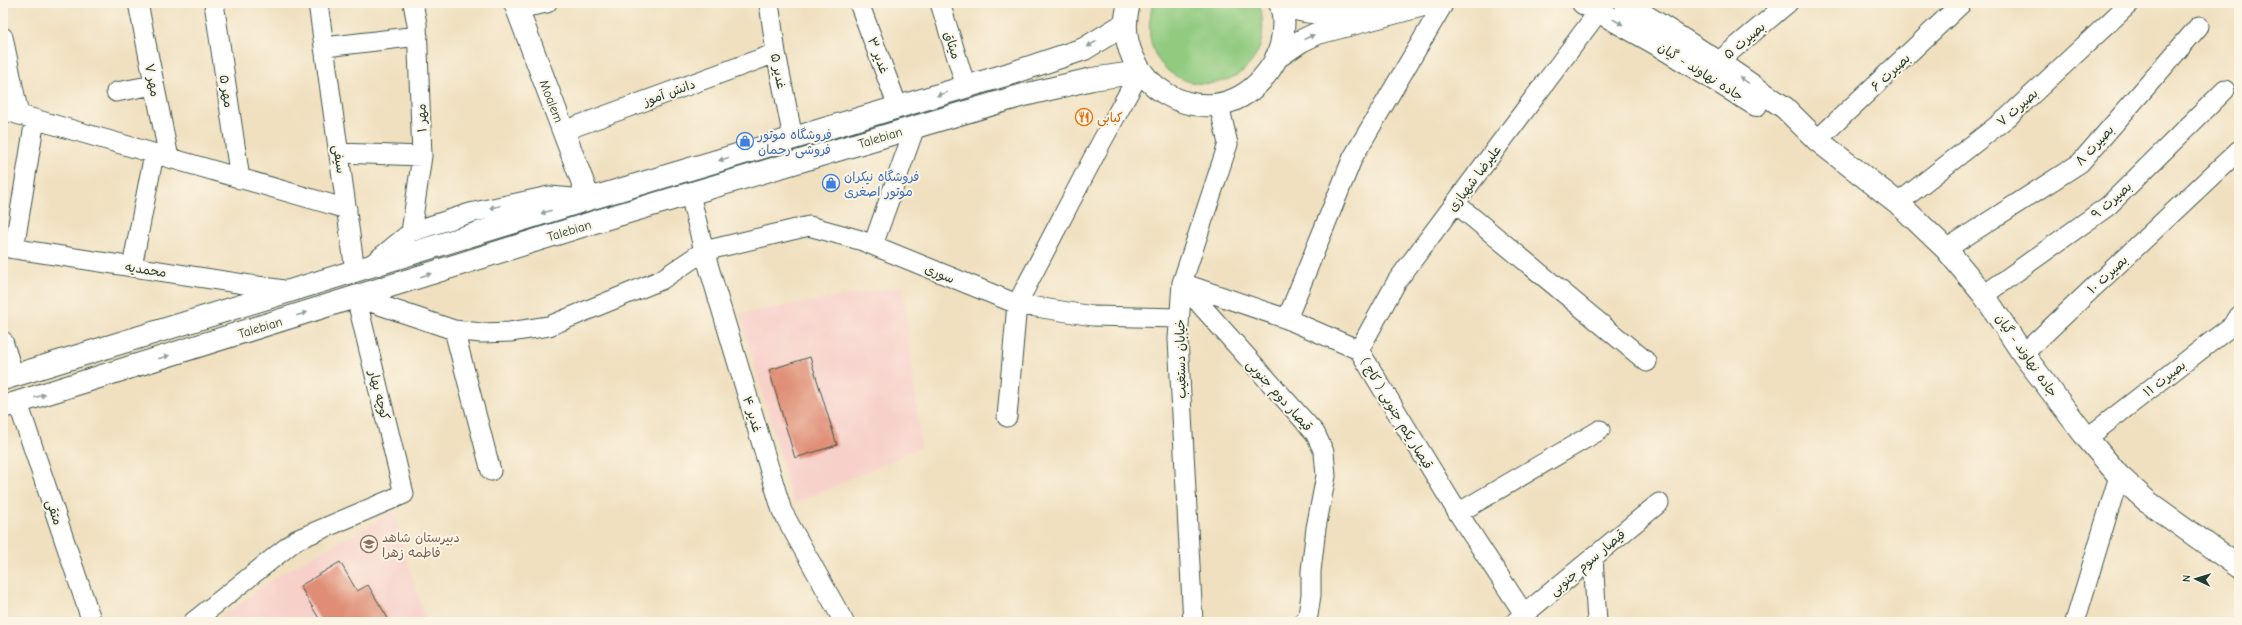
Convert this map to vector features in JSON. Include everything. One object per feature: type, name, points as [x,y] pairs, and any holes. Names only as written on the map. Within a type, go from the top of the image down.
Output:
[{"type":"main road","points":[[1127,13],[1128,46],[1140,72],[1156,88],[1175,100],[1197,105],[1219,104],[1239,97],[1257,86],[1270,70],[1276,58],[1284,31],[1281,3],[1306,12],[1318,14],[1368,3]]},
{"type":"main road","points":[[1276,58],[1301,41],[1318,33],[1431,3]]},
{"type":"main road","name":"جاده نهاوند - گیان","points":[[1625,3],[1718,62],[1785,108],[1817,140],[1898,203],[1946,250],[1984,295],[2024,354],[2087,438],[2118,476],[2148,502],[2239,567]]},
{"type":"main road","name":"Moalem","points":[[516,6],[589,199]]},
{"type":"main road","name":"جاده نهاوند - گیان","points":[[1591,7],[1817,140]]},
{"type":"main road","name":"Talebian","points":[[9,378],[589,199],[966,87],[1084,49],[1127,13]]},
{"type":"main road","name":"Talebian","points":[[10,405],[690,194],[1020,96],[1092,79],[1140,72]]},
{"type":"street","name":"مهر ۷","points":[[138,3],[154,85],[162,156]]},
{"type":"street","name":"مهر ۵","points":[[214,3],[240,178]]},
{"type":"street","name":"سیفی","points":[[318,3],[347,209],[362,269]]},
{"type":"street","name":"مهر ۱","points":[[412,232],[422,156],[418,36],[413,3]]},
{"type":"street","points":[[516,6],[547,3]]},
{"type":"street","name":"غدیر ۵","points":[[769,3],[776,54],[793,138]]},
{"type":"street","name":"غدیر ۳","points":[[859,3],[898,107]]},
{"type":"street","name":"میثاق","points":[[940,3],[966,87]]},
{"type":"street","points":[[1288,319],[1353,157],[1444,3]]},
{"type":"street","name":"بصیرت ۵","points":[[1718,62],[1788,3]]},
{"type":"street","name":"بصیرت ۶","points":[[1817,140],[1962,3]]},
{"type":"street","name":"بصیرت ۷","points":[[1898,203],[2008,117],[2130,3]]},
{"type":"street","name":"علیرضا شهبازی","points":[[1359,350],[1397,281],[1455,203],[1591,7]]},
{"type":"street","name":"بصیرت ۸","points":[[1946,250],[2080,163],[2199,26]]},
{"type":"street","points":[[325,47],[418,36]]},
{"type":"street","points":[[3,37],[19,115],[9,248]]},
{"type":"street","name":"دانش آموز","points":[[563,131],[776,54]]},
{"type":"street","points":[[1007,417],[1018,304],[1100,143],[1140,72]]},
{"type":"street","points":[[116,92],[154,85]]},
{"type":"street","name":"بصیرت ۹","points":[[1984,295],[2108,206],[2225,90]]},
{"type":"street","name":"خیابان دستغیب","points":[[1193,622],[1178,339],[1179,318],[1182,283],[1228,144],[1219,104]]},
{"type":"street","points":[[19,115],[347,209]]},
{"type":"street","points":[[873,245],[915,127]]},
{"type":"street","name":"بصیرت ۱۰","points":[[2024,354],[2239,150]]},
{"type":"street","points":[[339,153],[422,156]]},
{"type":"street","points":[[132,267],[162,156]]},
{"type":"street","name":"غدیر ۴","points":[[690,194],[704,251],[782,511],[844,622]]},
{"type":"street","points":[[362,269],[412,232],[470,212],[549,196],[589,199]]},
{"type":"street","points":[[1455,203],[1647,362]]},
{"type":"street","name":"سوری","points":[[704,251],[809,226],[873,245],[1018,304],[1093,316],[1179,318]]},
{"type":"street","name":"محمدیه","points":[[9,248],[290,291]]},
{"type":"street","points":[[356,297],[454,330],[480,333],[510,332],[549,326],[661,280],[704,251]]},
{"type":"street","name":"قیصار یکم جنوبی ( کاج )","points":[[1182,283],[1288,319],[1359,350],[1520,618]]},
{"type":"street","name":"قیصار دوم جنوبی","points":[[1182,283],[1315,433],[1324,452],[1326,476],[1316,528],[1311,571],[1311,595],[1308,614],[1304,622]]},
{"type":"street","name":"کوچه بهار","points":[[194,622],[296,540],[404,494],[356,297]]},
{"type":"street","name":"بصیرت ۱۱","points":[[2087,438],[2234,324],[2239,316]]},
{"type":"street","points":[[454,330],[491,471]]},
{"type":"street","points":[[3,341],[9,378]]},
{"type":"street","name":"متقی","points":[[10,405],[92,622]]},
{"type":"street","points":[[1458,513],[1600,430]]},
{"type":"street","points":[[2075,622],[2118,476]]},
{"type":"street","name":"قیصار سوم جنوبی","points":[[1520,618],[1659,503]]},
{"type":"street","points":[[1593,557],[1596,622]]},
{"type":"shaded area","points":[[903,286],[921,447],[794,504],[740,314]]},
{"type":"shaded area","name":"دبیرستان شاهد فاطمه زهرا","points":[[393,512],[426,622],[215,622],[279,575]]},
{"type":"green space","points":[[1153,3],[1259,3],[1262,38],[1251,63],[1231,78],[1206,84],[1182,79],[1162,64],[1150,39]]},
{"type":"building","points":[[810,357],[837,445],[795,458],[769,370]]},
{"type":"building","points":[[340,562],[357,591],[368,585],[390,622],[321,622],[300,586]]},
{"type":"place","name":"کبابی","points":[[1084,117]]},
{"type":"place","name":"فروشگاه موتور فروشی رحمان","points":[[745,141]]},
{"type":"place","name":"فروشگاه نیکران موتور اصغری","points":[[831,183]]},
{"type":"place","name":"دبیرستان شاهد فاطمه زهرا","points":[[369,544]]}]
